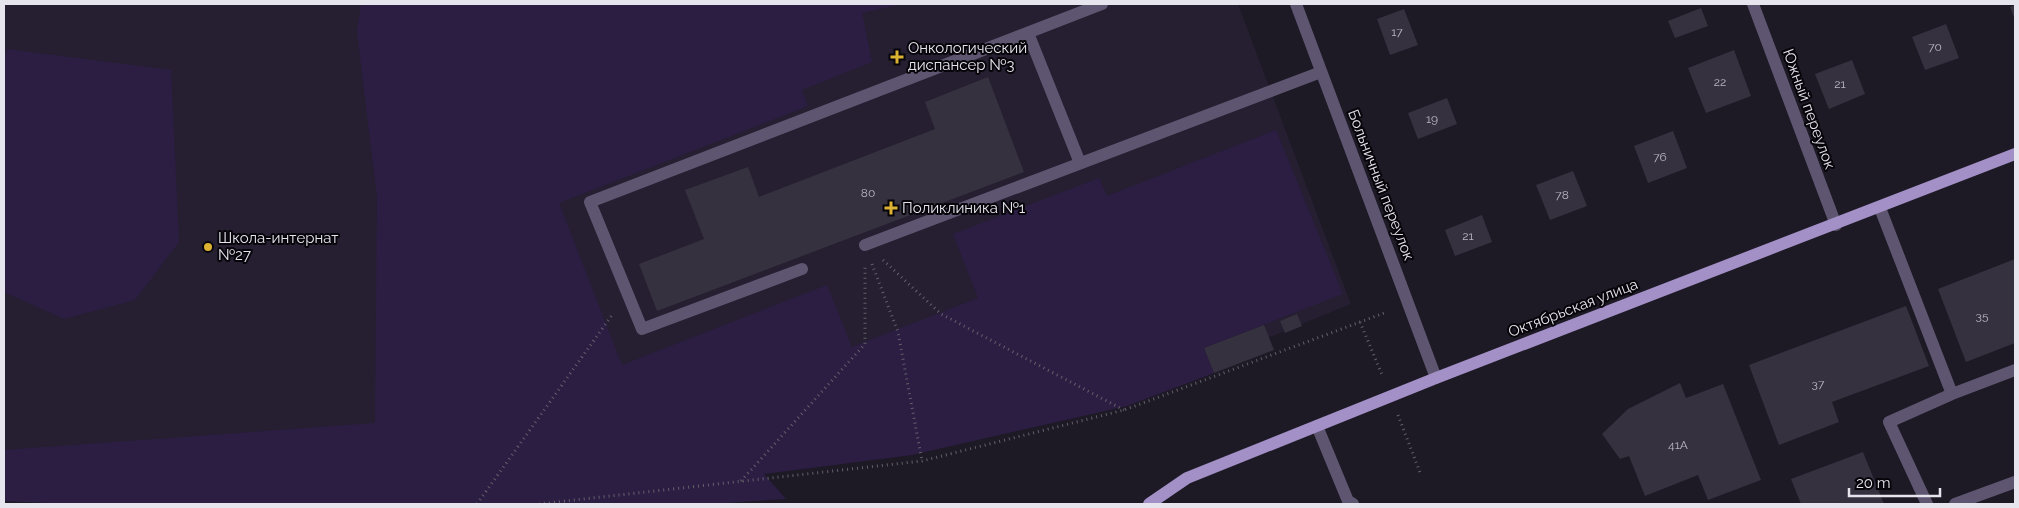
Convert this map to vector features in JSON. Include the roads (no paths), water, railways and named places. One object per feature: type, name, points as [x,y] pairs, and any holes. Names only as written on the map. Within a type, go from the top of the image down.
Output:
[{"type":"main road","name":"Октябрьская улица","points":[[1149,504],[1187,478],[1436,378],[1880,208],[2015,154]]},
{"type":"street","points":[[802,269],[642,329],[590,202],[1102,4]]},
{"type":"street","name":"Больничный переулок","points":[[1296,4],[1436,378]]},
{"type":"street","name":"Южный переулок","points":[[1753,4],[1836,225]]},
{"type":"street","points":[[1028,33],[1080,164]]},
{"type":"street","points":[[866,245],[1321,72]]},
{"type":"street","points":[[1880,208],[1952,394]]},
{"type":"street","points":[[1927,504],[1889,422],[1952,394],[2015,370]]},
{"type":"street","points":[[1317,426],[1348,501],[1353,504]]},
{"type":"street","points":[[1955,504],[2015,482]]},
{"type":"place","name":"Онкологический диспансер №3","points":[[897,57]]},
{"type":"place","name":"Поликлиника №1","points":[[891,208]]},
{"type":"place","name":"Школа-интернат №27","points":[[208,247]]}]
